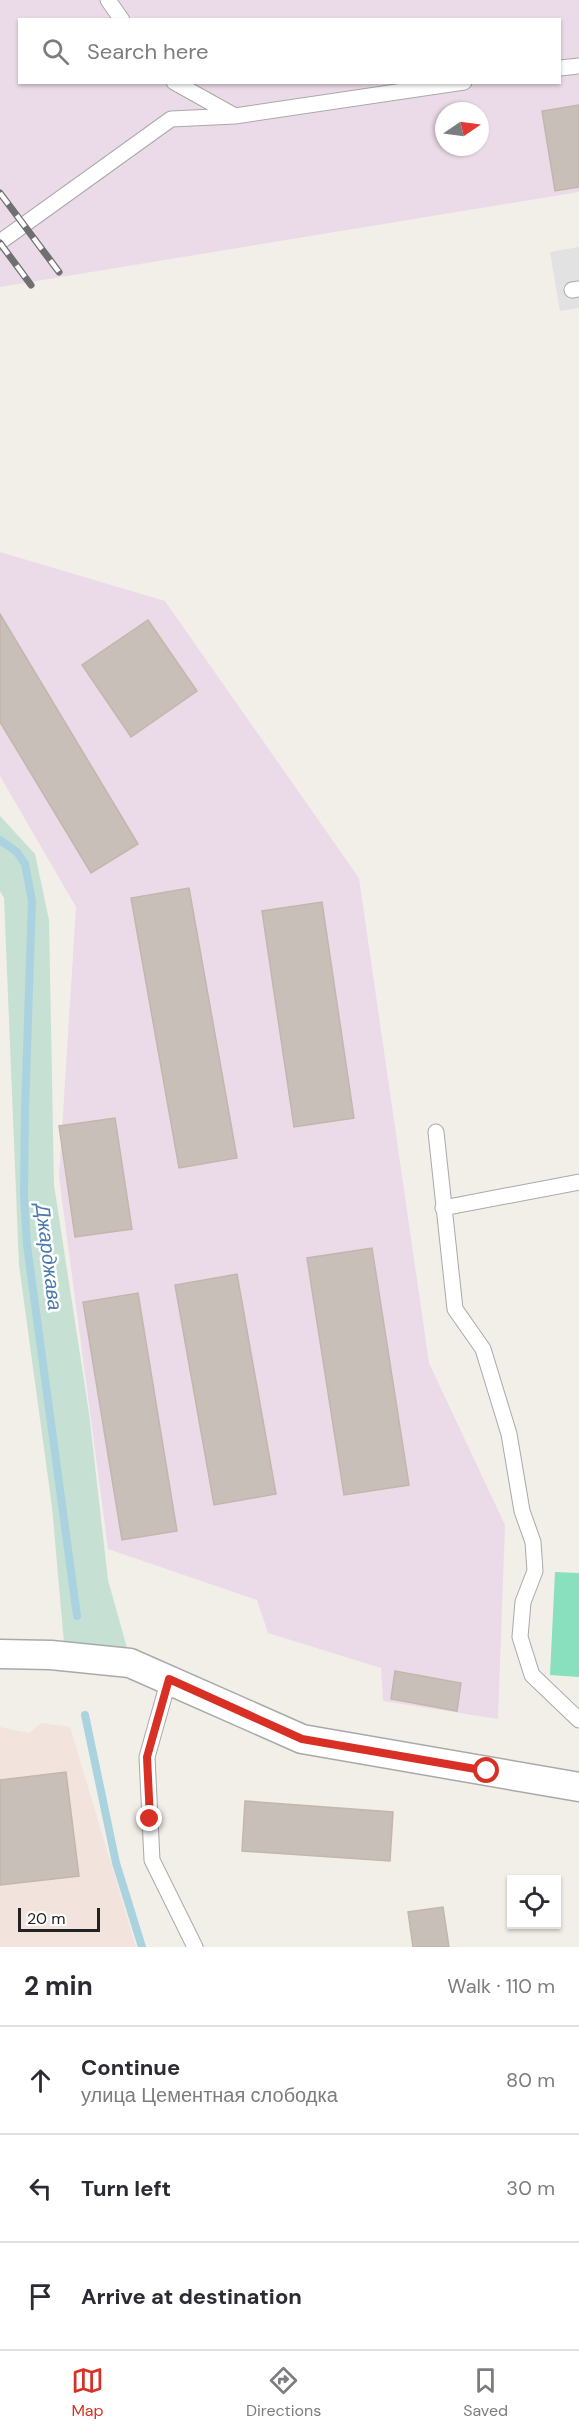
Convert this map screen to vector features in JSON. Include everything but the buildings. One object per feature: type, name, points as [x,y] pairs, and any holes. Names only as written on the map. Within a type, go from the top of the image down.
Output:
[{"type":"street","points":[[0,1654],[130,1663],[302,1739],[579,1787]]},
{"type":"lane","points":[[108,0],[121,18]]},
{"type":"lane","points":[[561,68],[579,66]]},
{"type":"lane","points":[[178,84],[235,116]]},
{"type":"lane","points":[[0,242],[171,119],[235,116],[451,84]]},
{"type":"lane","points":[[436,1132],[454,1309],[483,1349],[508,1434],[522,1511],[533,1542],[534,1571],[523,1602],[520,1637],[532,1675],[579,1720]]},
{"type":"lane","points":[[442,1208],[579,1182]]},
{"type":"lane","points":[[169,1679],[147,1757],[152,1860],[195,1947]]},
{"type":"shaded area","points":[[0,0],[579,0],[579,192],[0,287]]},
{"type":"shaded area","points":[[579,247],[579,308],[560,311],[550,252]]},
{"type":"shaded area","points":[[0,552],[165,601],[359,878],[429,1363],[505,1525],[498,1719],[383,1701],[381,1668],[268,1633],[257,1600],[108,1549],[59,1177],[76,907],[0,776]]},
{"type":"shaded area","points":[[41,1723],[70,1727],[136,1947],[0,1947],[0,1727],[29,1733]]},
{"type":"green space","points":[[0,816],[35,854],[49,920],[54,1185],[89,1413],[108,1580],[127,1648],[64,1643],[52,1507],[19,1265],[4,898],[0,891]]},
{"type":"green space","points":[[555,1572],[579,1573],[579,1677],[550,1675]]},
{"type":"waterway","name":"Джарджава","points":[[0,840],[17,852],[25,864],[32,901],[25,1109],[24,1195],[27,1245],[77,1616]]},
{"type":"waterway","name":"Джарджава","points":[[85,1715],[116,1863],[142,1947]]},
{"type":"railway","points":[[0,193],[59,272]]},
{"type":"railway","points":[[0,243],[31,285]]},
{"type":"route","points":[[150,1819],[147,1757],[169,1679],[302,1739],[487,1771]]}]
